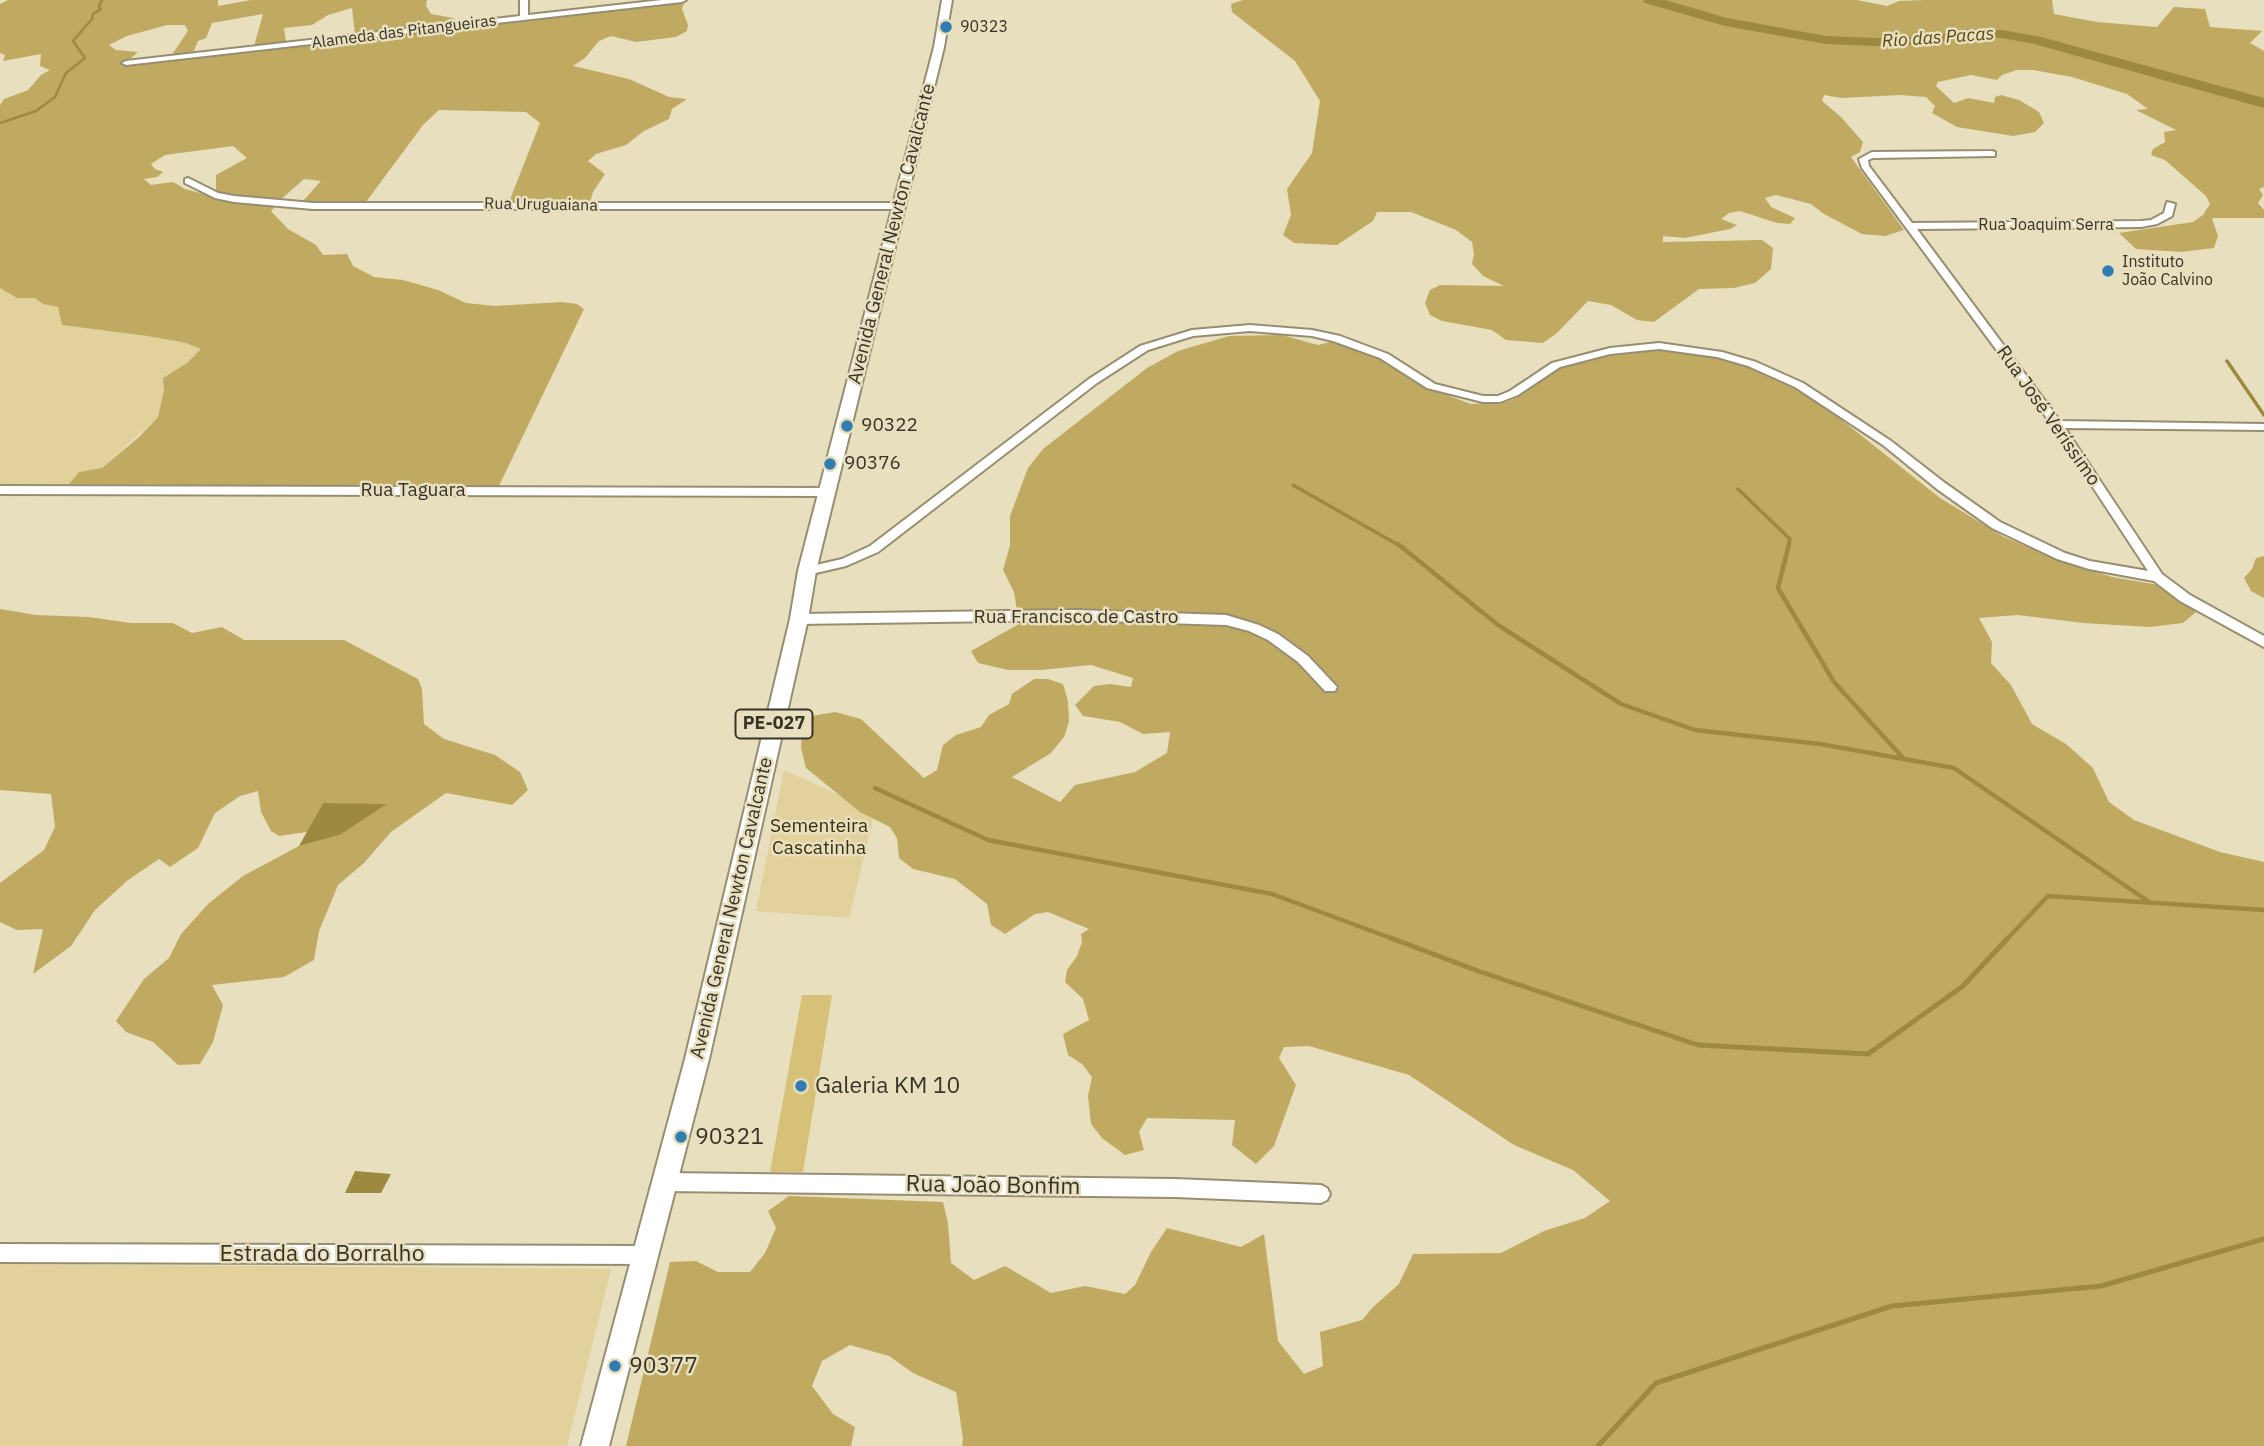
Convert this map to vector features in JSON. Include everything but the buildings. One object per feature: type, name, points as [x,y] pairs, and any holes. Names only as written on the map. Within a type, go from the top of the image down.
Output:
[{"type":"main road","name":"Avenida General Newton Cavalcante","points":[[595,1446],[697,1059],[799,619],[807,571],[939,47],[947,0]]},
{"type":"street","points":[[524,0],[524,18]]},
{"type":"street","name":"Alameda das Pitangueiras","points":[[126,63],[636,3],[682,0]]},
{"type":"street","name":"Rua José Veríssimo","points":[[1992,155],[1865,157],[1866,166],[2057,425],[2158,577],[2185,598],[2264,642]]},
{"type":"street","name":"Rua Uruguaiana","points":[[188,181],[215,195],[234,199],[313,206],[898,206]]},
{"type":"street","name":"Rua Joaquim Serra","points":[[1911,226],[2141,224],[2154,222],[2169,214],[2169,204]]},
{"type":"street","points":[[807,571],[846,562],[874,549],[1093,382],[1143,348],[1192,333],[1250,328],[1312,333],[1336,338],[1384,356],[1431,386],[1483,399],[1500,399],[1514,393],[1556,365],[1610,351],[1659,346],[1718,354],[1775,373],[1844,413],[1996,525],[2061,556],[2089,565],[2158,577]]},
{"type":"street","points":[[2057,425],[2264,427]]},
{"type":"street","name":"Rua Taguara","points":[[0,490],[827,492]]},
{"type":"street","name":"Rua Francisco de Castro","points":[[799,619],[1086,615],[1226,620],[1273,637],[1303,659],[1330,687]]},
{"type":"street","name":"Rua João Bonfim","points":[[664,1181],[1175,1188],[1321,1194]]},
{"type":"street","name":"Estrada do Borralho","points":[[0,1253],[644,1255]]},
{"type":"green space","points":[[0,288],[17,298],[35,298],[43,304],[58,307],[62,325],[147,336],[186,343],[201,349],[187,363],[163,378],[164,390],[158,417],[102,468],[79,472],[69,484],[0,485]]},
{"type":"green space","name":"Sementeira Cascatinha","points":[[784,770],[875,811],[849,918],[756,911]]},
{"type":"green space","points":[[0,1264],[611,1269],[567,1446],[0,1446]]},
{"type":"shaded area","points":[[8,0],[218,0],[218,6],[251,0],[427,0],[426,6],[431,14],[453,18],[459,22],[355,34],[352,8],[328,15],[312,25],[284,28],[286,42],[254,46],[263,14],[212,23],[206,38],[198,41],[193,53],[171,56],[188,31],[185,25],[167,25],[127,36],[109,45],[116,50],[138,52],[128,61],[127,66],[684,3],[682,9],[688,25],[687,31],[676,37],[636,42],[611,36],[599,41],[585,58],[573,66],[629,79],[669,97],[687,99],[672,109],[669,119],[644,131],[626,145],[596,154],[588,161],[605,174],[590,202],[509,202],[540,123],[526,112],[439,110],[423,125],[366,202],[321,205],[302,202],[321,181],[304,179],[278,202],[216,193],[216,175],[247,158],[233,146],[165,155],[151,164],[163,172],[157,177],[144,179],[151,185],[173,182],[185,189],[237,203],[275,207],[271,211],[288,229],[316,245],[323,255],[347,254],[353,266],[374,277],[403,280],[438,290],[466,303],[495,306],[561,302],[577,304],[584,309],[498,488],[69,484],[79,472],[102,468],[139,437],[158,417],[164,390],[163,378],[187,363],[201,349],[186,343],[147,336],[62,325],[58,307],[43,304],[35,298],[17,298],[0,288],[0,105],[4,99],[28,90],[41,75],[50,70],[40,66],[41,54],[3,61],[5,55],[0,53],[0,4]]},
{"type":"shaded area","points":[[1243,0],[1857,0],[1887,6],[1899,1],[1924,0],[2052,0],[2054,14],[2097,22],[2157,27],[2174,7],[2205,9],[2210,27],[2262,31],[2250,43],[2264,51],[2264,187],[2259,189],[2263,195],[2258,203],[2264,210],[2264,218],[2212,218],[2218,236],[2214,248],[2181,252],[2136,249],[2119,233],[2193,222],[2203,215],[2210,204],[2206,196],[2165,160],[2151,155],[2153,149],[2165,142],[2164,132],[2176,130],[2136,110],[2148,109],[2127,94],[2072,77],[2017,70],[2002,75],[1997,80],[1971,75],[1938,82],[1936,86],[1954,103],[1968,98],[1994,103],[1995,97],[2001,95],[2019,100],[2039,112],[2044,123],[2035,132],[2013,136],[1957,127],[1932,113],[1935,106],[1926,97],[1900,95],[1841,98],[1824,95],[1822,101],[1841,117],[1863,142],[1860,152],[1851,157],[1904,230],[1885,236],[1862,234],[1811,204],[1776,195],[1765,198],[1771,207],[1795,218],[1790,224],[1777,223],[1740,211],[1729,213],[1721,219],[1737,225],[1730,229],[1685,238],[1663,236],[1663,242],[1762,240],[1773,248],[1771,269],[1755,283],[1734,288],[1699,289],[1654,322],[1637,320],[1611,305],[1588,301],[1557,333],[1543,343],[1506,340],[1492,330],[1442,321],[1430,315],[1425,303],[1430,290],[1440,285],[1504,286],[1483,276],[1472,264],[1472,242],[1456,230],[1411,212],[1377,212],[1373,221],[1337,245],[1294,243],[1283,235],[1291,215],[1287,189],[1312,153],[1320,101],[1295,61],[1232,12],[1231,4]]},
{"type":"shaded area","points":[[1282,335],[1318,345],[1334,341],[1370,353],[1428,388],[1471,404],[1506,402],[1522,395],[1555,369],[1615,353],[1648,350],[1717,357],[1751,368],[1814,398],[1940,498],[2004,537],[2056,559],[2112,577],[2159,585],[2170,590],[2176,599],[2191,606],[2196,612],[2183,623],[2150,627],[2018,615],[1979,618],[1992,642],[1991,663],[2011,685],[2032,724],[2066,744],[2093,768],[2109,802],[2134,820],[2220,852],[2264,862],[2264,1446],[962,1446],[956,1392],[913,1373],[889,1356],[850,1345],[822,1361],[812,1386],[833,1414],[855,1427],[851,1446],[626,1446],[670,1262],[696,1261],[718,1272],[750,1272],[765,1253],[776,1228],[768,1211],[789,1196],[943,1202],[948,1223],[951,1263],[974,1280],[1005,1266],[1051,1293],[1085,1286],[1125,1294],[1135,1285],[1151,1252],[1167,1228],[1241,1247],[1264,1234],[1278,1341],[1304,1374],[1323,1366],[1320,1332],[1362,1320],[1399,1284],[1413,1254],[1501,1253],[1544,1231],[1585,1218],[1610,1201],[1573,1170],[1514,1145],[1409,1075],[1309,1046],[1284,1047],[1279,1058],[1296,1085],[1274,1146],[1256,1164],[1232,1145],[1235,1120],[1147,1118],[1139,1132],[1144,1150],[1125,1155],[1102,1138],[1091,1124],[1088,1096],[1092,1077],[1082,1064],[1068,1055],[1063,1034],[1089,1020],[1083,999],[1065,982],[1067,970],[1077,956],[1082,942],[1081,934],[1089,929],[1048,912],[1035,914],[1005,934],[991,925],[987,904],[955,879],[913,869],[899,858],[897,838],[890,827],[860,812],[806,768],[801,748],[802,732],[812,716],[835,712],[861,719],[924,778],[937,770],[943,745],[956,735],[981,727],[989,715],[1009,704],[1012,694],[1034,679],[1048,679],[1063,684],[1068,701],[1069,722],[1064,737],[1051,753],[1012,777],[1060,802],[1075,785],[1135,772],[1167,753],[1170,732],[1143,734],[1120,722],[1083,716],[1075,705],[1094,686],[1110,684],[1131,687],[1133,678],[1091,665],[1008,670],[978,663],[971,651],[1019,624],[1014,592],[1003,570],[1010,545],[1010,516],[1028,468],[1043,449],[1147,368],[1178,351],[1229,336]]},
{"type":"shaded area","points":[[2264,556],[2264,598],[2251,591],[2244,578],[2252,569],[2256,558]]},
{"type":"shaded area","points":[[0,609],[36,615],[89,617],[131,623],[173,623],[192,633],[222,627],[244,640],[344,640],[418,679],[422,689],[424,724],[444,739],[495,755],[520,772],[528,790],[512,805],[446,793],[391,832],[364,863],[338,885],[319,931],[314,960],[284,977],[212,985],[223,1005],[213,1042],[200,1064],[178,1065],[153,1042],[126,1032],[116,1021],[144,979],[169,958],[181,934],[208,904],[243,876],[299,846],[340,835],[385,805],[323,803],[307,832],[279,836],[271,831],[261,812],[258,791],[240,796],[215,813],[198,848],[170,867],[159,859],[128,880],[95,910],[71,946],[33,974],[43,929],[17,930],[0,922],[0,883],[44,850],[55,827],[51,794],[0,790]]},
{"type":"shaded area","points":[[323,803],[387,804],[340,835],[299,846]]},
{"type":"shaded area","points":[[355,1171],[391,1174],[381,1193],[345,1193]]},
{"type":"waterway","points":[[0,123],[36,111],[55,97],[66,73],[85,58],[73,41],[92,19],[93,14],[101,9],[99,6],[102,0]]},
{"type":"waterway","name":"Rio das Pacas","points":[[1650,0],[1725,22],[1826,40],[1875,42],[1933,40],[1966,33],[2002,34],[2036,40],[2264,103]]},
{"type":"waterway","points":[[2227,361],[2264,415]]},
{"type":"waterway","points":[[1293,485],[1400,546]]},
{"type":"waterway","points":[[1738,489],[1790,539],[1788,546]]},
{"type":"waterway","points":[[1398,544],[1498,625],[1621,704],[1695,730],[1820,744],[1954,768],[2149,902]]},
{"type":"waterway","points":[[1789,544],[1778,588],[1834,682],[1903,758]]},
{"type":"waterway","points":[[875,788],[988,840],[1272,894],[1396,940]]},
{"type":"waterway","points":[[2006,940],[2048,896],[2264,910]]},
{"type":"waterway","points":[[1391,938],[1478,971],[1698,1045],[1868,1054],[1963,986],[2008,938]]},
{"type":"waterway","points":[[1598,1446],[1656,1383],[1892,1306],[2101,1286],[2264,1239]]},
{"type":"place","name":"90323","points":[[946,27]]},
{"type":"place","name":"Instituto João Calvino","points":[[2108,271]]},
{"type":"place","name":"90322","points":[[847,426]]},
{"type":"place","name":"90376","points":[[830,464]]},
{"type":"place","name":"Galeria KM 10","points":[[801,1086]]},
{"type":"place","name":"90321","points":[[681,1137]]},
{"type":"place","name":"90377","points":[[615,1366]]}]
